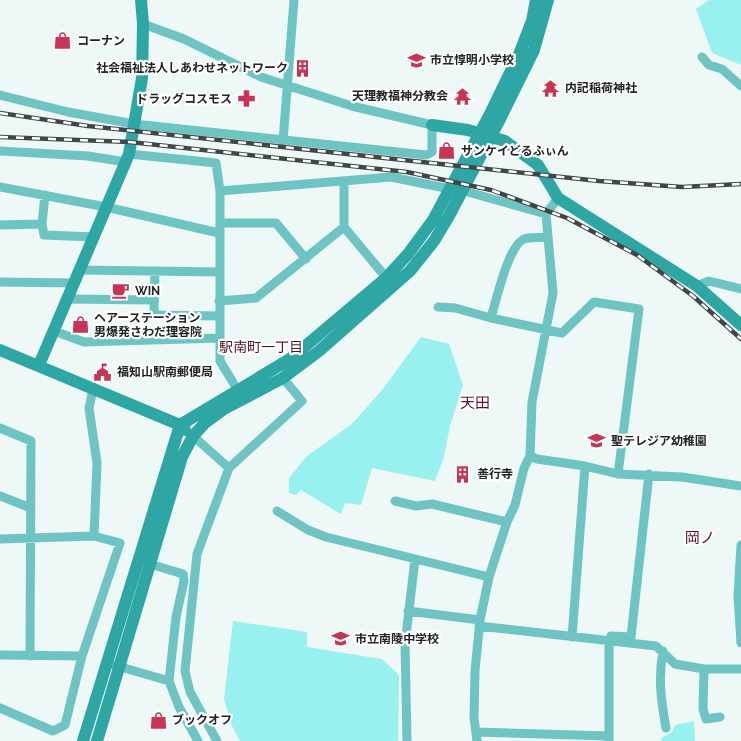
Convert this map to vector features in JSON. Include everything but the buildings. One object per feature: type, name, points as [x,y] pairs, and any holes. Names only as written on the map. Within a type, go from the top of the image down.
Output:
[{"type":"street","points":[[39,365],[127,158],[142,78],[143,24],[141,0]]},
{"type":"street","points":[[283,141],[289,84],[294,0]]},
{"type":"street","points":[[486,134],[532,21],[536,0]]},
{"type":"street","points":[[83,741],[150,564],[182,457],[193,436],[205,423],[224,409],[283,378],[319,351],[390,282],[456,190],[534,50],[548,0]]},
{"type":"street","points":[[143,24],[184,39],[261,77],[289,84],[352,106],[432,125],[486,134],[505,141],[538,165],[558,198],[697,286],[741,324]]},
{"type":"street","points":[[702,57],[709,65],[722,69],[741,86]]},
{"type":"street","points":[[0,95],[68,112],[134,124],[426,155],[432,152],[432,125]]},
{"type":"street","points":[[0,151],[216,163],[220,191],[220,360],[237,389]]},
{"type":"street","points":[[220,191],[391,177],[456,190],[546,214]]},
{"type":"street","points":[[344,182],[344,227],[390,282]]},
{"type":"street","points":[[0,187],[106,207],[220,233]]},
{"type":"street","points":[[46,195],[42,224],[44,235],[95,237]]},
{"type":"street","points":[[558,198],[546,214],[553,293],[532,402],[530,456],[524,468],[515,505],[506,522],[489,577],[480,623],[475,671],[477,736],[609,739],[609,641],[611,636],[631,637],[649,474]]},
{"type":"street","points":[[220,223],[276,223],[306,259]]},
{"type":"street","points":[[0,224],[42,224]]},
{"type":"street","points":[[219,301],[256,298],[344,227]]},
{"type":"street","points":[[491,318],[499,289],[516,246],[524,239],[548,237]]},
{"type":"street","points":[[80,270],[220,272]]},
{"type":"street","points":[[155,271],[154,315],[220,316]]},
{"type":"street","points":[[697,286],[709,281],[741,289]]},
{"type":"street","points":[[0,282],[75,283]]},
{"type":"street","points":[[97,741],[113,665],[180,424],[290,359],[390,282]]},
{"type":"street","points":[[67,299],[154,300]]},
{"type":"street","points":[[438,307],[455,308],[491,318],[562,333],[594,302],[639,309],[618,474]]},
{"type":"street","points":[[54,331],[84,342],[220,338]]},
{"type":"street","points":[[0,350],[180,424],[230,468]]},
{"type":"street","points":[[217,741],[190,692],[185,671],[197,554],[230,468],[302,401],[283,378]]},
{"type":"street","points":[[92,389],[89,408],[97,463],[94,536]]},
{"type":"street","points":[[0,428],[31,441],[30,656]]},
{"type":"street","points":[[530,456],[537,459],[585,466],[618,474],[649,474],[741,486]]},
{"type":"street","points":[[572,637],[585,466]]},
{"type":"street","points":[[0,496],[31,508]]},
{"type":"street","points":[[395,501],[416,506],[432,504],[506,522]]},
{"type":"street","points":[[277,511],[308,530],[326,537],[489,577]]},
{"type":"street","points":[[0,539],[94,536],[120,543],[82,656],[65,725],[53,731],[0,708]]},
{"type":"street","points":[[741,546],[738,596],[741,643]]},
{"type":"street","points":[[407,741],[405,644],[415,559]]},
{"type":"street","points":[[150,564],[183,574],[184,581],[176,617],[169,681],[179,707],[198,741]]},
{"type":"street","points":[[408,611],[572,637],[656,646],[675,664],[704,669],[741,669]]},
{"type":"street","points":[[663,651],[660,667],[660,690],[666,728]]},
{"type":"street","points":[[0,655],[82,656]]},
{"type":"street","points":[[113,665],[169,681]]},
{"type":"street","points":[[704,669],[703,710],[706,719],[720,717]]},
{"type":"shaded area","points":[[709,0],[741,0],[741,65],[712,53],[696,9]]},
{"type":"shaded area","points":[[421,337],[449,344],[463,385],[450,426],[444,457],[435,481],[372,468],[361,505],[345,503],[341,514],[301,490],[296,495],[289,493],[289,478],[307,456],[352,424],[382,390]]},
{"type":"shaded area","points":[[233,621],[307,632],[307,647],[382,659],[399,675],[398,741],[240,741],[232,726],[224,699]]},
{"type":"shaded area","points":[[694,721],[695,741],[662,741],[661,738],[672,732],[675,725]]},
{"type":"railway","points":[[0,113],[88,126],[599,181],[682,187],[741,184]]},
{"type":"railway","points":[[0,137],[130,142],[407,172],[491,190],[567,218],[637,255],[693,296],[741,339]]},
{"type":"place","name":"コーナン","points":[[63,41]]},
{"type":"place","name":"市立惇明小学校","points":[[416,60]]},
{"type":"place","name":"社会福祉法人しあわせネットワーク","points":[[302,68]]},
{"type":"place","name":"内記稲荷神社","points":[[551,88]]},
{"type":"place","name":"天理教福神分教会","points":[[462,96]]},
{"type":"place","name":"ドラッグコスモス","points":[[246,99]]},
{"type":"place","name":"サンケイどるふぃん","points":[[447,151]]},
{"type":"place","name":"WIN","points":[[121,291]]},
{"type":"place","name":"ヘアーステーション 男爆発さわだ理容院","points":[[80,325]]},
{"type":"place","name":"福知山駅南郵便局","points":[[103,372]]},
{"type":"place","name":"聖テレジア幼稚園","points":[[597,441]]},
{"type":"place","name":"善行寺","points":[[463,474]]},
{"type":"place","name":"市立南陵中学校","points":[[341,639]]},
{"type":"place","name":"ブックオフ","points":[[158,720]]},
{"type":"district","name":"駅南町一丁目","points":[[261,347]]},
{"type":"district","name":"天田","points":[[475,403]]},
{"type":"district","name":"岡ノ","points":[[700,538]]}]
